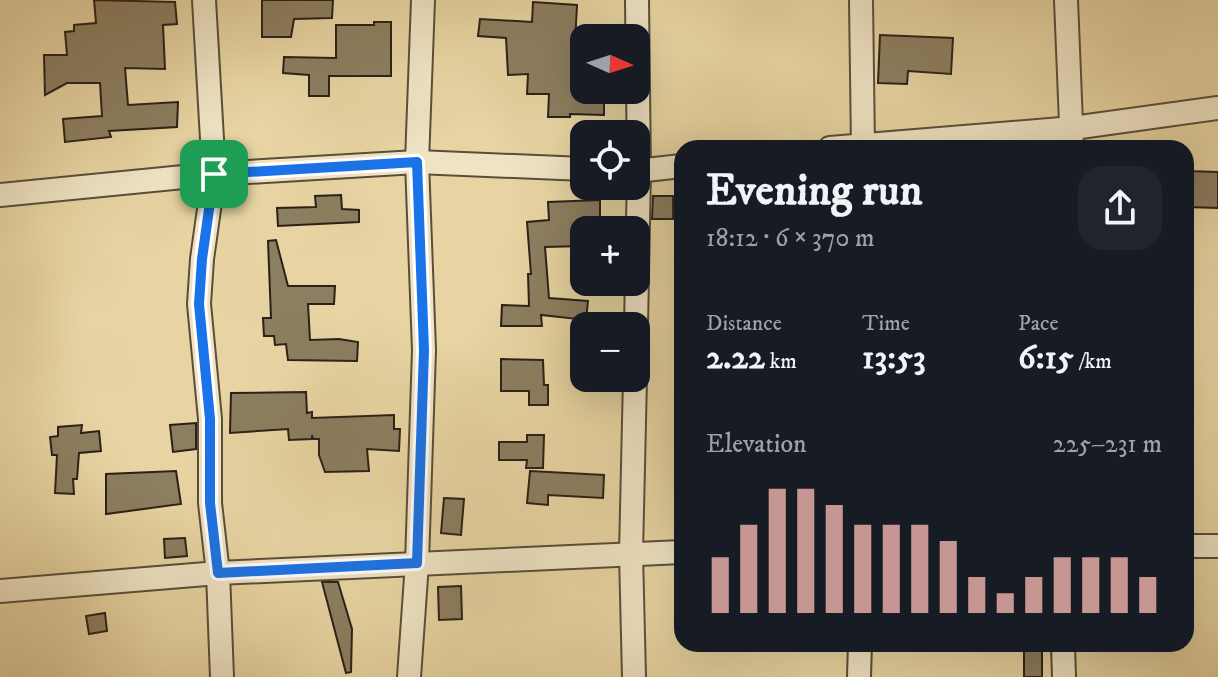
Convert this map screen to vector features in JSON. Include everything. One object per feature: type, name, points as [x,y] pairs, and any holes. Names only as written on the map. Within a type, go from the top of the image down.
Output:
[{"type":"street","points":[[204,0],[214,174],[199,304],[210,419],[210,503],[218,573],[222,677]]},
{"type":"street","points":[[409,677],[417,563],[424,350],[417,162],[423,0]]},
{"type":"street","points":[[637,0],[637,120]]},
{"type":"street","points":[[861,0],[863,140]]},
{"type":"street","points":[[1066,0],[1072,138]]},
{"type":"street","points":[[1020,140],[1072,138],[1218,108]]},
{"type":"street","points":[[0,195],[214,174],[417,162],[570,168]]},
{"type":"street","points":[[650,170],[674,167]]},
{"type":"street","points":[[636,312],[637,200]]},
{"type":"street","points":[[634,677],[631,554],[635,392]]},
{"type":"street","points":[[1194,546],[1218,546]]},
{"type":"street","points":[[0,591],[218,573],[674,552]]},
{"type":"street","points":[[859,677],[860,652]]},
{"type":"street","points":[[1063,652],[1064,677]]},
{"type":"building","points":[[94,0],[175,2],[177,24],[163,25],[165,69],[125,68],[128,105],[178,102],[177,127],[109,131],[111,137],[65,142],[63,119],[102,116],[100,83],[67,83],[45,95],[44,55],[67,55],[65,32],[74,31],[74,25],[96,23]]},
{"type":"building","points":[[262,0],[333,0],[332,18],[294,19],[291,37],[262,37]]},
{"type":"building","points":[[533,2],[577,5],[576,24],[570,24],[570,104],[604,104],[604,115],[548,117],[549,94],[527,94],[528,74],[508,75],[506,38],[478,36],[480,19],[532,22]]},
{"type":"building","points":[[374,22],[391,22],[391,76],[329,76],[329,96],[309,96],[309,75],[283,73],[284,57],[336,58],[336,25],[374,25]]},
{"type":"building","points":[[880,35],[953,38],[951,74],[908,71],[907,84],[878,83]]},
{"type":"building","points":[[1194,171],[1218,172],[1218,208],[1194,207]]},
{"type":"building","points":[[341,195],[342,209],[359,210],[359,222],[278,226],[277,208],[316,207],[315,196]]},
{"type":"building","points":[[653,196],[673,196],[673,219],[652,219]]},
{"type":"building","points":[[600,200],[600,216],[570,216],[570,246],[545,247],[549,298],[588,301],[587,312],[570,312],[570,318],[541,315],[542,326],[501,326],[502,305],[529,306],[528,274],[531,274],[527,222],[549,220],[548,202]]},
{"type":"building","points":[[276,240],[288,286],[335,286],[334,304],[308,304],[310,340],[358,342],[357,361],[288,360],[286,344],[275,345],[274,336],[264,336],[263,318],[271,318],[268,241]]},
{"type":"building","points":[[501,359],[543,360],[548,405],[529,405],[529,391],[501,391]]},
{"type":"building","points":[[306,392],[307,413],[312,412],[312,418],[394,415],[394,429],[400,429],[399,451],[367,449],[369,471],[325,472],[319,455],[319,439],[313,439],[312,435],[312,439],[289,440],[288,429],[230,433],[231,393]]},
{"type":"building","points":[[196,423],[196,449],[173,452],[170,425]]},
{"type":"building","points":[[82,425],[81,433],[99,431],[101,451],[79,453],[77,479],[73,479],[74,494],[55,493],[57,455],[52,455],[50,437],[58,436],[58,427]]},
{"type":"building","points":[[527,435],[544,435],[543,468],[526,468],[527,460],[499,460],[499,442],[527,442]]},
{"type":"building","points":[[176,471],[181,504],[106,514],[106,474]]},
{"type":"building","points":[[530,471],[604,475],[603,498],[548,495],[548,505],[527,503]]},
{"type":"building","points":[[444,498],[464,499],[461,535],[441,533]]},
{"type":"building","points":[[185,538],[187,556],[165,558],[164,539]]},
{"type":"building","points":[[322,582],[338,582],[352,629],[351,672],[346,673]]},
{"type":"building","points":[[461,586],[462,619],[439,620],[438,587]]},
{"type":"building","points":[[105,613],[107,631],[89,634],[86,616]]},
{"type":"building","points":[[1024,652],[1042,652],[1042,677],[1024,677]]},
{"type":"route","points":[[417,162],[424,350],[417,563],[218,573],[210,503],[210,419],[199,304],[214,174],[417,162]]}]
